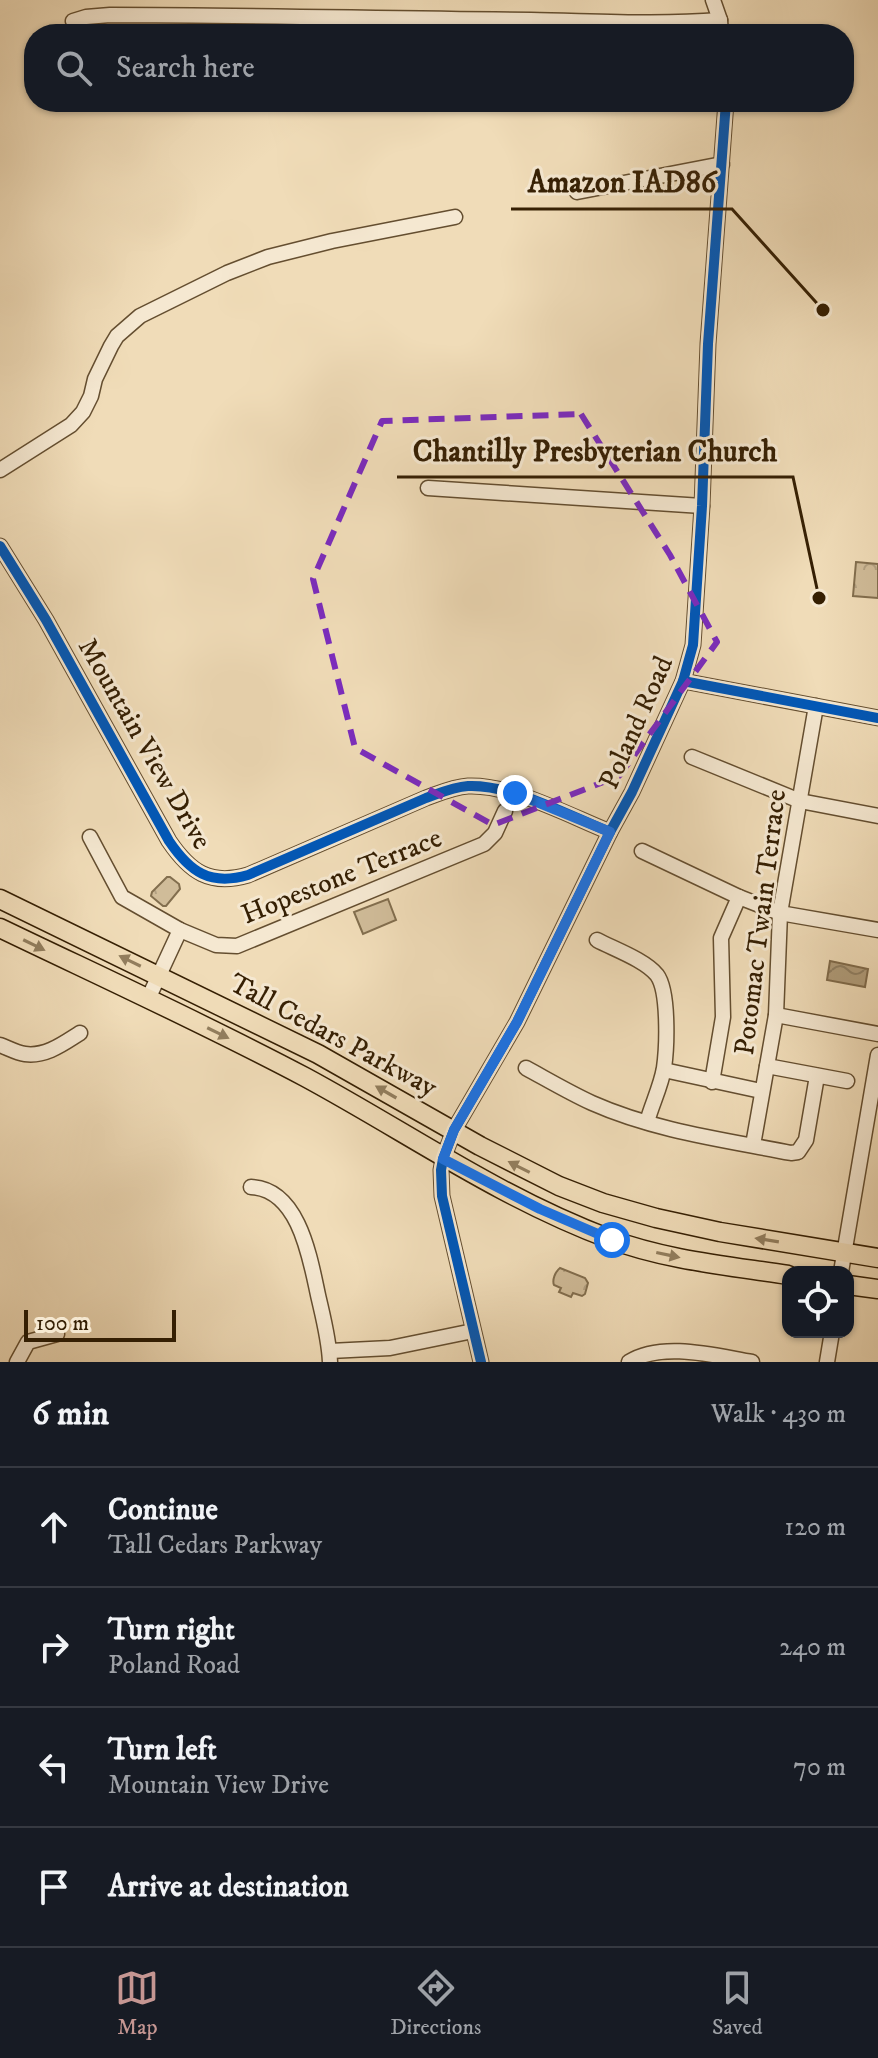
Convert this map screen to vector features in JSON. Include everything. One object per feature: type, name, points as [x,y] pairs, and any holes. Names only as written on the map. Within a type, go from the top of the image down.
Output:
[{"type":"main road","name":"Tall Cedars Parkway","points":[[0,899],[318,1054],[516,1166],[559,1186],[656,1218],[720,1232],[878,1258]]},
{"type":"main road","name":"Tall Cedars Parkway","points":[[0,928],[233,1040],[368,1111],[443,1159],[540,1209],[612,1240],[665,1254],[782,1274]]},
{"type":"main road","points":[[854,1286],[878,1289]]},
{"type":"street","points":[[713,0],[719,24]]},
{"type":"street","points":[[73,21],[110,15],[693,24]]},
{"type":"street","name":"Poland Road","points":[[481,1362],[442,1196],[443,1159],[454,1130],[517,1022],[632,792],[683,681],[693,645],[708,344],[725,112]]},
{"type":"street","points":[[577,192],[722,164]]},
{"type":"street","points":[[0,470],[71,425],[83,412],[111,346],[125,328],[140,316],[227,273],[268,257],[455,217]]},
{"type":"street","points":[[428,488],[702,506]]},
{"type":"street","name":"Mountain View Drive","points":[[0,546],[46,620],[169,841],[188,866],[203,875],[228,878],[248,875],[426,798],[466,786],[503,789],[610,832]]},
{"type":"street","points":[[683,681],[878,718]]},
{"type":"street","name":"Potomac Twain Terrace","points":[[753,1145],[776,1015],[780,913],[816,706]]},
{"type":"street","points":[[692,757],[800,801],[878,816]]},
{"type":"street","name":"Hopestone Terrace","points":[[90,837],[122,897],[180,930],[228,947],[237,946],[484,844],[495,833],[505,811]]},
{"type":"street","points":[[642,851],[780,913],[878,930]]},
{"type":"street","points":[[712,1082],[723,1017],[721,938],[739,897]]},
{"type":"street","points":[[148,999],[180,930]]},
{"type":"street","points":[[597,940],[649,967],[659,977],[666,1025],[664,1070],[647,1122]]},
{"type":"street","points":[[776,1015],[878,1034]]},
{"type":"street","points":[[0,1045],[26,1054],[41,1053],[57,1048],[80,1033]]},
{"type":"street","points":[[842,1266],[878,1055]]},
{"type":"street","points":[[767,1066],[847,1081]]},
{"type":"street","points":[[526,1068],[592,1103],[647,1122],[791,1153],[798,1152],[806,1140],[817,1076]]},
{"type":"street","points":[[664,1070],[761,1091]]},
{"type":"street","points":[[251,1187],[272,1192],[284,1203],[303,1234],[329,1339],[330,1357],[473,1331]]},
{"type":"street","points":[[17,1362],[28,1342],[57,1334]]},
{"type":"street","points":[[827,1362],[831,1338]]},
{"type":"street","points":[[629,1362],[640,1355],[667,1351],[752,1362]]},
{"type":"highlighted area","points":[[581,414],[670,555],[717,642],[619,776],[493,825],[355,748],[313,579],[382,421]]},
{"type":"green space","points":[[856,562],[878,564],[878,598],[853,596]]},
{"type":"green space","points":[[167,877],[179,884],[180,889],[163,906],[151,896]]},
{"type":"green space","points":[[388,899],[396,920],[363,934],[354,912]]},
{"type":"green space","points":[[560,1268],[585,1278],[588,1283],[585,1294],[573,1293],[571,1297],[559,1292],[561,1288],[553,1281]]},
{"type":"water","points":[[830,961],[868,969],[865,987],[827,980]]},
{"type":"cycle path","points":[[481,1362],[442,1196],[443,1159],[454,1130],[517,1022],[632,792],[683,681],[693,645],[708,344],[725,112]]},
{"type":"cycle path","points":[[0,546],[46,620],[169,841],[185,861],[202,874],[223,879],[248,875],[426,798],[468,786],[521,795],[610,832]]},
{"type":"cycle path","points":[[683,681],[878,718]]},
{"type":"place","name":"Amazon IAD86","points":[[823,310]]},
{"type":"place","name":"Chantilly Presbyterian Church","points":[[819,598]]},
{"type":"route","points":[[515,793],[610,832],[517,1022],[454,1130],[443,1159],[540,1209],[612,1240]]}]
